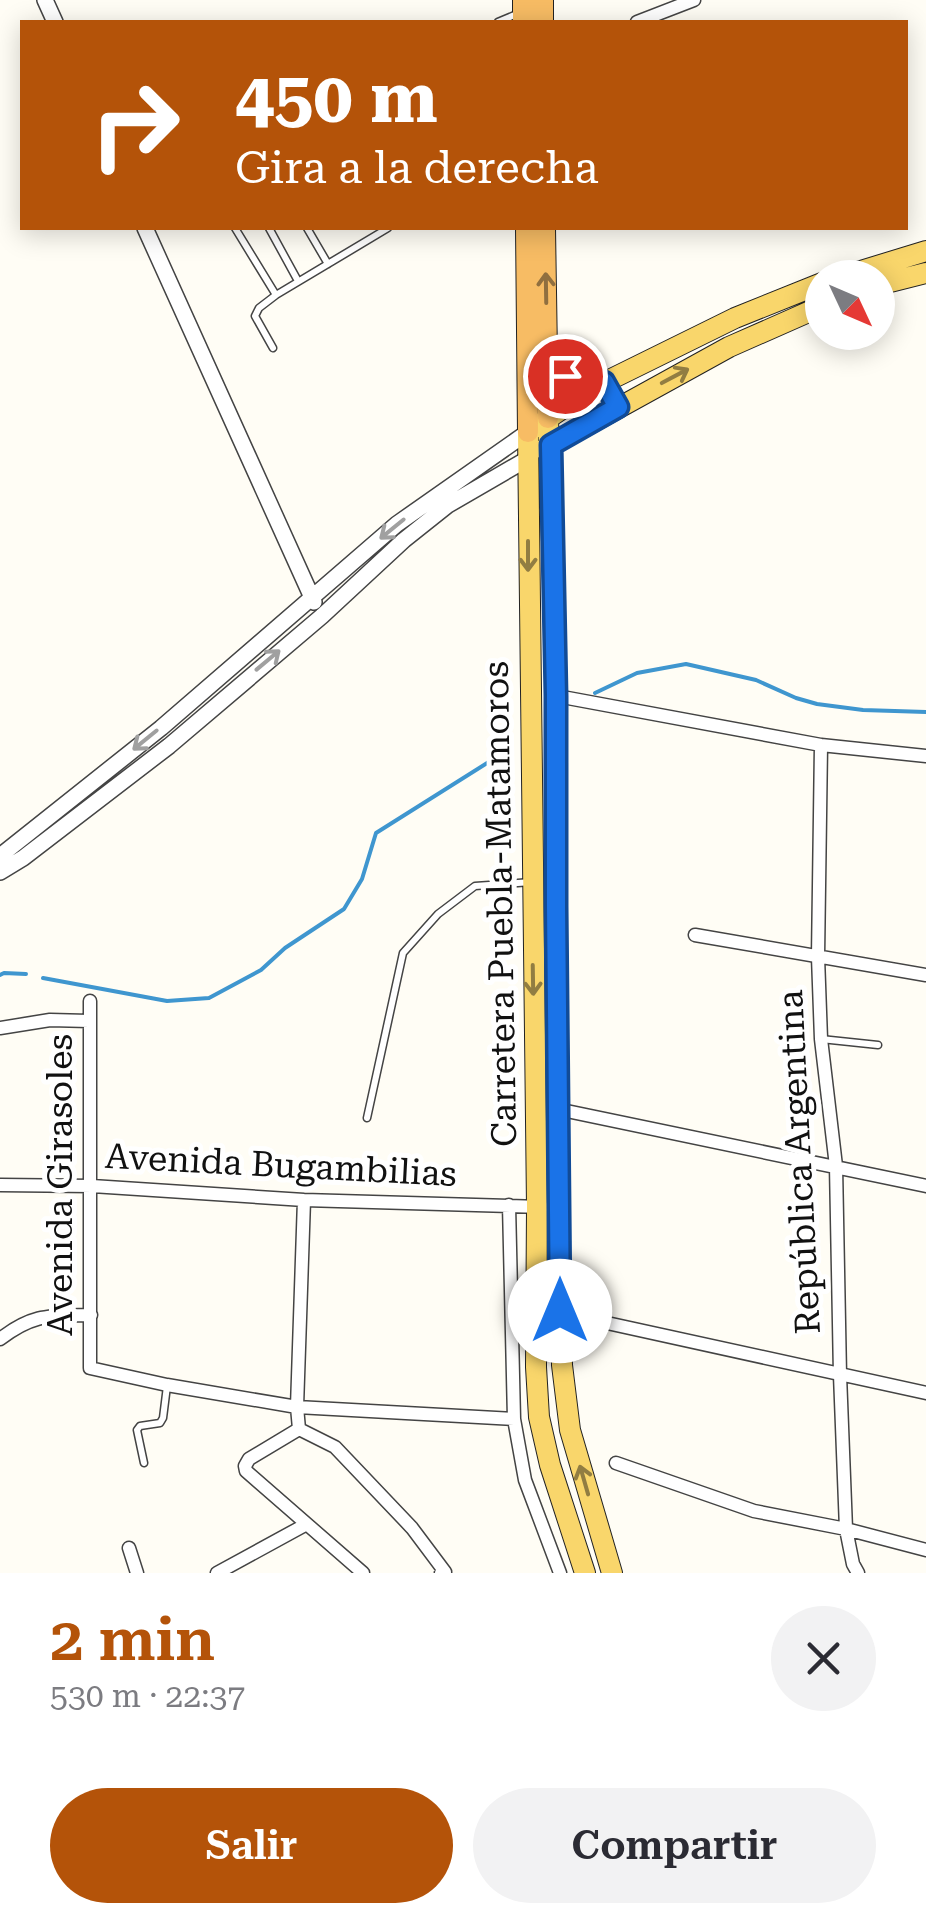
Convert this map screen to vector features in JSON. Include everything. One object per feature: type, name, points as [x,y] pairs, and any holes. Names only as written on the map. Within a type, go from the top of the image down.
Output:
[{"type":"highway","name":"Carretera Puebla-Matamoros","points":[[526,230],[528,432]]},
{"type":"highway","name":"Carretera Puebla-Matamoros","points":[[545,230],[548,418]]},
{"type":"highway","points":[[547,348],[565,376],[578,384],[599,385]]},
{"type":"main road","points":[[895,261],[926,251]]},
{"type":"main road","points":[[895,280],[926,272]]},
{"type":"main road","points":[[528,432],[599,385],[735,318],[805,291]]},
{"type":"main road","points":[[529,458],[729,347],[805,313]]},
{"type":"main road","points":[[599,385],[618,407]]},
{"type":"main road","name":"Carretera Puebla-Matamoros","points":[[548,418],[556,696],[562,1364],[570,1430],[612,1573]]},
{"type":"main road","name":"Carretera Puebla-Matamoros","points":[[528,432],[536,1367],[539,1417],[550,1465],[585,1573]]},
{"type":"street","points":[[642,20],[694,0]]},
{"type":"street","points":[[146,230],[322,616]]},
{"type":"street","points":[[0,856],[161,728],[397,524],[528,432]]},
{"type":"street","points":[[0,872],[168,746],[448,504],[529,458]]},
{"type":"street","points":[[467,473],[478,488]]},
{"type":"street","points":[[556,696],[821,746],[926,756]]},
{"type":"street","name":"República Argentina","points":[[821,746],[818,957],[822,1039],[836,1166],[846,1529],[858,1573]]},
{"type":"street","points":[[696,935],[926,974]]},
{"type":"street","name":"Avenida Girasoles","points":[[90,1001],[90,1368],[167,1385]]},
{"type":"street","points":[[0,1028],[50,1020],[88,1021]]},
{"type":"street","points":[[557,1109],[926,1186]]},
{"type":"street","name":"Avenida Bugambilias","points":[[0,1186],[92,1186],[304,1200],[559,1208]]},
{"type":"street","points":[[298,1429],[304,1200]]},
{"type":"street","points":[[509,1205],[514,1419],[525,1480],[560,1573]]},
{"type":"street","points":[[0,1339],[40,1316],[91,1315]]},
{"type":"street","points":[[607,1323],[926,1393]]},
{"type":"street","points":[[167,1385],[298,1408],[514,1419]]},
{"type":"street","points":[[298,1429],[248,1459],[246,1472],[363,1573]]},
{"type":"street","points":[[298,1429],[334,1447],[412,1528],[445,1572],[441,1573]]},
{"type":"street","points":[[616,1463],[754,1510],[926,1550]]},
{"type":"street","points":[[217,1573],[305,1525]]},
{"type":"street","points":[[129,1548],[137,1573]]},
{"type":"lane","points":[[236,230],[276,294]]},
{"type":"lane","points":[[270,230],[298,280]]},
{"type":"lane","points":[[307,230],[328,264]]},
{"type":"lane","points":[[372,230],[376,236]]},
{"type":"lane","points":[[274,348],[255,316],[259,308],[298,280],[385,230]]},
{"type":"lane","points":[[367,1118],[403,952],[438,914],[475,886],[532,882]]},
{"type":"lane","points":[[822,1039],[878,1044]]},
{"type":"lane","points":[[144,1463],[138,1430],[140,1426],[160,1423],[167,1385]]},
{"type":"waterway","points":[[595,693],[637,673],[686,664],[756,680],[817,704],[926,712]]},
{"type":"waterway","points":[[43,978],[167,1001],[209,998],[261,970],[285,948],[344,909],[362,879],[376,833],[503,753]]},
{"type":"waterway","points":[[0,975],[26,974]]},
{"type":"route","points":[[560,1311],[551,445],[618,407],[604,382],[593,388],[565,376]]}]
